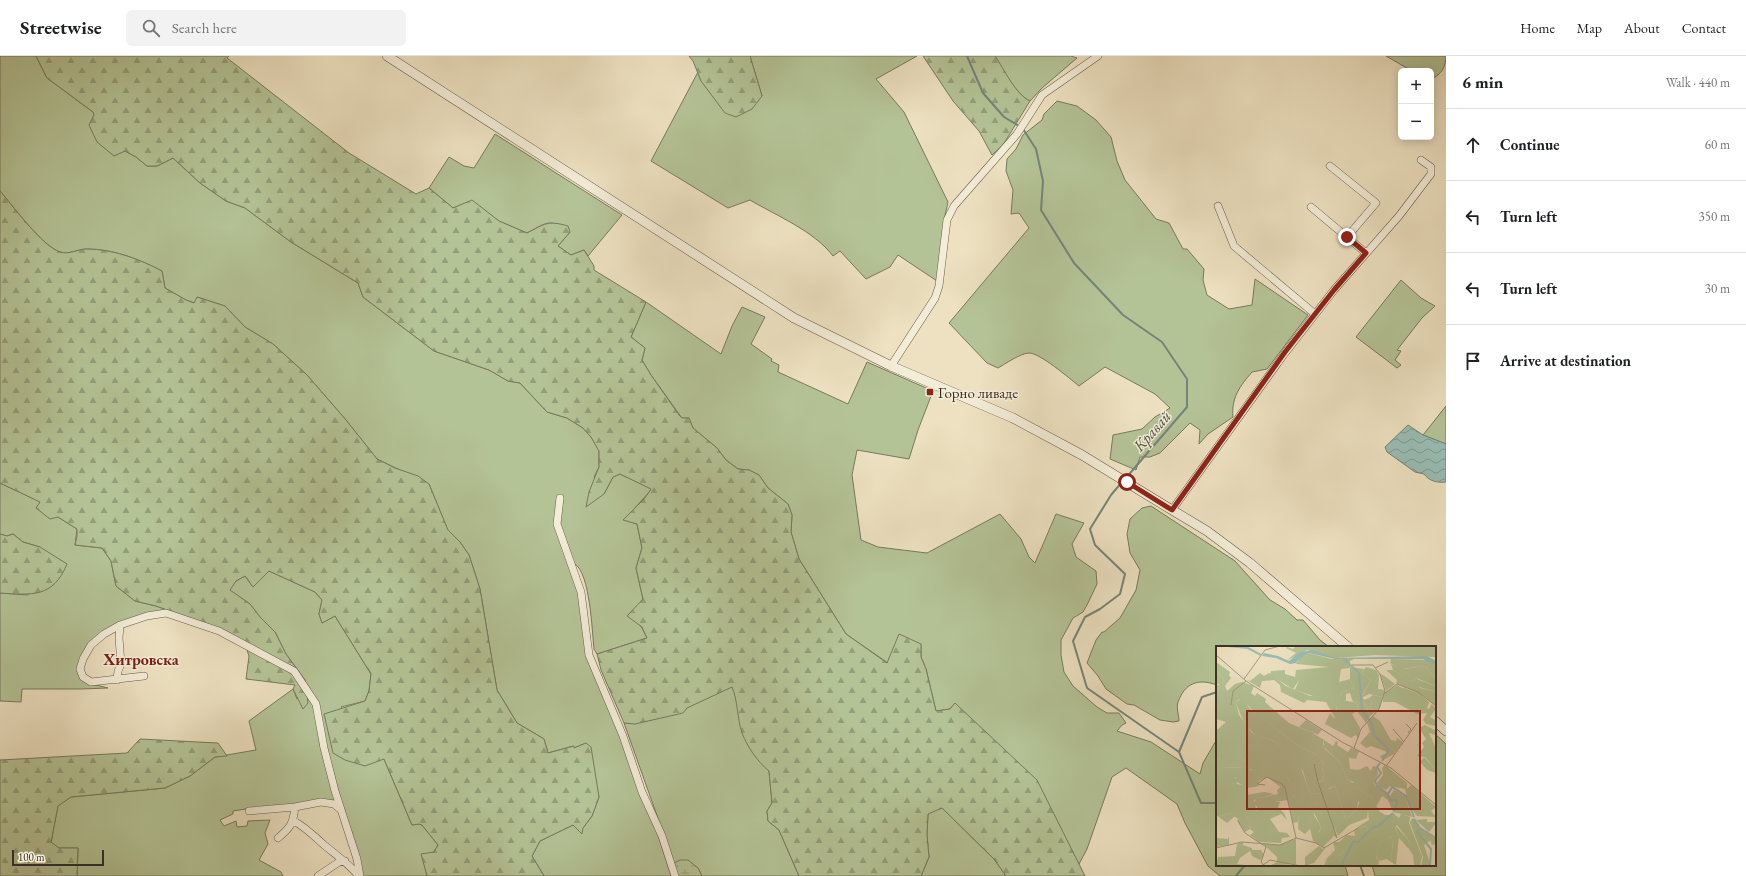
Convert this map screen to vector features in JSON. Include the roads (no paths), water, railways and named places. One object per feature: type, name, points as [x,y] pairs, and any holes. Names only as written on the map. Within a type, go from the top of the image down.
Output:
[{"type":"street","points":[[387,56],[794,318],[891,366],[1013,418],[1082,455],[1207,531],[1250,563],[1347,646]]},
{"type":"street","points":[[891,366],[935,298],[940,286],[947,220],[954,206],[1017,134],[1042,95],[1098,56]]},
{"type":"street","points":[[1172,510],[1210,459],[1243,409],[1315,314],[1399,216],[1431,174],[1431,167],[1421,160]]},
{"type":"street","points":[[1330,166],[1376,203],[1347,237]]},
{"type":"street","points":[[1218,206],[1234,246],[1315,314]]},
{"type":"street","points":[[1311,207],[1366,253]]},
{"type":"street","points":[[560,498],[556,524],[581,592],[589,655],[623,736],[642,792],[662,836],[675,876]]},
{"type":"street","points":[[144,676],[91,682],[83,677],[80,668],[91,644],[104,634],[120,625],[147,616],[166,613],[220,631],[294,671],[316,704],[324,748],[341,811],[357,859],[360,876]]},
{"type":"street","points":[[117,680],[118,671],[121,664],[119,638],[120,625]]},
{"type":"street","points":[[1436,722],[1446,731]]},
{"type":"street","points":[[249,811],[295,807],[321,802],[334,804],[341,811]]},
{"type":"street","points":[[278,838],[291,827],[294,821],[295,807]]},
{"type":"street","points":[[294,821],[306,828],[345,861],[360,876]]},
{"type":"street","points":[[318,876],[339,862],[345,861]]},
{"type":"water","points":[[1408,425],[1423,435],[1446,444],[1446,482],[1434,481],[1424,474],[1415,472],[1387,452],[1385,447]]},
{"type":"waterway","name":"Кравай","points":[[967,56],[983,93],[1004,117],[1019,126]]},
{"type":"waterway","name":"Кравай","points":[[1023,129],[1036,149],[1043,181],[1041,210],[1074,263],[1123,315],[1162,342],[1187,379],[1187,407],[1125,479]]},
{"type":"waterway","name":"Кравай","points":[[1122,482],[1111,495],[1090,529],[1095,545],[1125,574],[1120,594],[1100,609],[1085,617],[1073,641],[1087,688],[1179,752],[1202,697],[1216,692]]},
{"type":"waterway","points":[[1179,752],[1201,803],[1216,803]]},
{"type":"waterway","points":[[1236,876],[1244,866]]},
{"type":"waterway","name":"Кравай","points":[[1360,866],[1364,876]]},
{"type":"place","name":"Горно ливаде","points":[[930,392]]},
{"type":"district","name":"Хитровска","points":[[141,659]]}]
